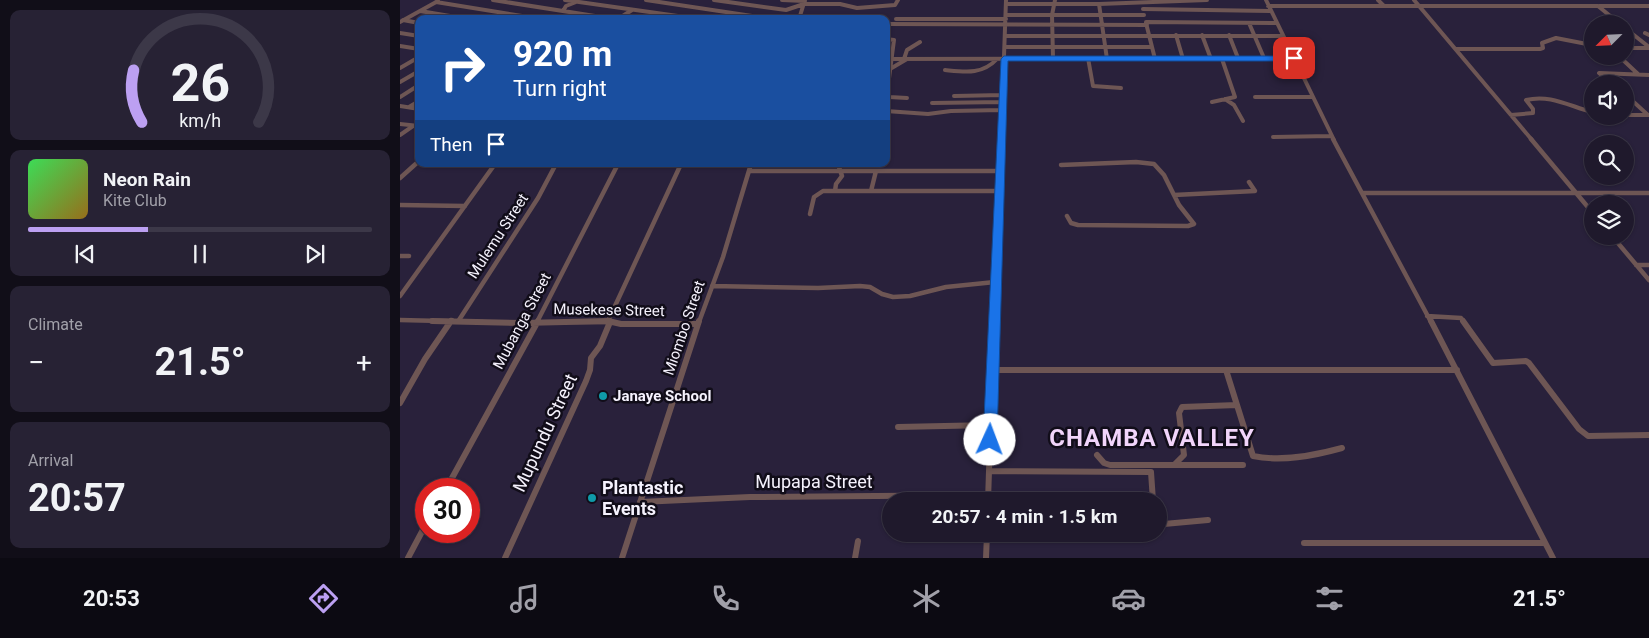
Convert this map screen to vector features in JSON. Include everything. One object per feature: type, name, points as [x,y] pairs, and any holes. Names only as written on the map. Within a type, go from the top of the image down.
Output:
[{"type":"street","points":[[401,21],[440,0]]},
{"type":"street","points":[[492,0],[588,15]]},
{"type":"street","points":[[565,0],[674,15],[686,6]]},
{"type":"street","points":[[646,0],[746,15]]},
{"type":"street","points":[[714,0],[788,10],[805,1]]},
{"type":"street","points":[[782,0],[840,4],[857,8],[893,6],[898,0]]},
{"type":"street","points":[[1053,58],[1052,4],[1055,0]]},
{"type":"street","points":[[989,492],[1006,2],[1099,4],[1207,0]]},
{"type":"street","points":[[1266,0],[1332,136],[1553,558]]},
{"type":"street","points":[[1323,0],[1327,6]]},
{"type":"street","points":[[1342,0],[1346,6]]},
{"type":"street","points":[[1358,0],[1362,6]]},
{"type":"street","points":[[1378,0],[1384,6]]},
{"type":"street","points":[[1394,0],[1400,6]]},
{"type":"street","points":[[1414,0],[1584,202]]},
{"type":"street","points":[[799,15],[805,1]]},
{"type":"street","points":[[436,2],[516,15]]},
{"type":"street","points":[[563,11],[566,6],[577,2]]},
{"type":"street","points":[[1145,2],[1144,15],[1155,59]]},
{"type":"street","points":[[1099,4],[1104,25],[1107,58]]},
{"type":"street","points":[[1268,6],[1649,6]]},
{"type":"street","points":[[1598,6],[1609,15]]},
{"type":"street","points":[[624,15],[632,9]]},
{"type":"street","points":[[1143,9],[1270,11]]},
{"type":"street","points":[[1188,10],[1193,22]]},
{"type":"street","points":[[420,11],[444,15]]},
{"type":"street","points":[[1219,11],[1224,22]]},
{"type":"street","points":[[890,24],[997,25],[1006,20],[1052,15],[1144,15]]},
{"type":"street","points":[[997,25],[998,19]]},
{"type":"street","points":[[896,20],[998,19],[1052,25],[1181,22],[1276,23]]},
{"type":"street","points":[[401,21],[415,23]]},
{"type":"street","points":[[1181,22],[1185,35]]},
{"type":"street","points":[[1200,22],[1211,59]]},
{"type":"street","points":[[1248,23],[1264,58]]},
{"type":"street","points":[[400,33],[415,35]]},
{"type":"street","points":[[1644,33],[1649,36]]},
{"type":"street","points":[[1176,35],[1183,59]]},
{"type":"street","points":[[1229,35],[1238,58]]},
{"type":"street","points":[[1005,36],[1282,36]]},
{"type":"street","points":[[1634,36],[1649,48]]},
{"type":"street","points":[[1456,49],[1540,50],[1543,48],[1542,43],[1556,38],[1584,43]]},
{"type":"street","points":[[890,40],[894,40],[890,53]]},
{"type":"street","points":[[906,59],[906,50],[920,42]]},
{"type":"street","points":[[400,46],[415,48]]},
{"type":"street","points":[[1004,47],[1152,47]]},
{"type":"street","points":[[1634,48],[1649,48]]},
{"type":"street","points":[[1088,58],[1093,86],[1121,88]]},
{"type":"street","points":[[890,59],[1294,58]]},
{"type":"street","points":[[400,68],[415,59]]},
{"type":"street","points":[[890,68],[906,59]]},
{"type":"street","points":[[946,70],[980,71],[991,67],[997,59]]},
{"type":"street","points":[[1212,102],[1235,96],[1222,59]]},
{"type":"street","points":[[400,61],[409,62]]},
{"type":"street","points":[[1628,65],[1639,75]]},
{"type":"street","points":[[400,82],[415,73]]},
{"type":"street","points":[[1601,75],[1599,73],[1649,75]]},
{"type":"street","points":[[400,97],[415,88]]},
{"type":"street","points":[[954,96],[1003,95]]},
{"type":"street","points":[[1255,97],[1313,96]]},
{"type":"street","points":[[890,98],[907,98]]},
{"type":"street","points":[[1511,115],[1525,116],[1533,113],[1533,108],[1526,100],[1532,99],[1553,98],[1584,109]]},
{"type":"street","points":[[1225,99],[1234,105],[1243,121]]},
{"type":"street","points":[[932,103],[1003,102]]},
{"type":"street","points":[[1634,102],[1648,115]]},
{"type":"street","points":[[409,107],[415,103]]},
{"type":"street","points":[[400,106],[415,108]]},
{"type":"street","points":[[890,111],[928,114],[951,111],[1002,110]]},
{"type":"street","points":[[1634,115],[1648,115]]},
{"type":"street","points":[[400,124],[415,125]]},
{"type":"street","points":[[400,135],[415,126]]},
{"type":"street","points":[[1273,137],[1332,136]]},
{"type":"street","points":[[1060,165],[1149,162],[1158,168],[1179,205],[1194,225],[1078,225],[1071,223],[1066,216]]},
{"type":"street","points":[[400,178],[415,165]]},
{"type":"street","points":[[400,296],[493,167]]},
{"type":"street","name":"Mulemu Street","points":[[459,320],[538,198],[554,167]]},
{"type":"street","name":"Mubanga Street","points":[[452,478],[537,322],[616,167]]},
{"type":"street","name":"Mupundu Street","points":[[505,558],[586,381],[590,370],[591,358],[600,346],[609,322],[680,167]]},
{"type":"street","name":"Miombo Street","points":[[622,558],[750,167]]},
{"type":"street","points":[[835,191],[836,184],[842,176],[838,167]]},
{"type":"street","points":[[749,170],[1000,171]]},
{"type":"street","points":[[871,191],[876,171]]},
{"type":"street","points":[[1174,195],[1255,191],[1256,189],[1249,182]]},
{"type":"street","points":[[810,214],[812,202],[816,194],[835,191],[999,191]]},
{"type":"street","points":[[1363,193],[1649,193]]},
{"type":"street","points":[[400,204],[465,206]]},
{"type":"street","points":[[1619,245],[1649,280]]},
{"type":"street","points":[[400,256],[409,256]]},
{"type":"street","points":[[1636,265],[1649,265]]},
{"type":"street","points":[[712,286],[818,288],[860,286],[870,287],[882,294],[893,297],[910,296],[946,287],[995,282]]},
{"type":"street","points":[[1426,316],[1462,318],[1493,363],[1526,361],[1529,363],[1579,429],[1588,436],[1649,435]]},
{"type":"street","name":"Musekese Street","points":[[400,320],[698,324]]},
{"type":"street","points":[[400,402],[425,359],[452,320]]},
{"type":"street","points":[[992,370],[1456,370]]},
{"type":"street","points":[[1226,370],[1253,456],[1263,458],[1306,457],[1342,448]]},
{"type":"street","points":[[1175,464],[1184,454],[1179,413],[1182,407],[1237,404]]},
{"type":"street","points":[[898,427],[991,425]]},
{"type":"street","points":[[1097,455],[1104,463],[1110,465],[1243,465]]},
{"type":"street","points":[[989,470],[1151,472],[1152,492]]},
{"type":"street","name":"Mupapa Street","points":[[640,502],[750,497],[882,498]]},
{"type":"street","points":[[1167,524],[1208,520]]},
{"type":"street","points":[[855,558],[858,541]]},
{"type":"street","points":[[986,558],[987,542]]},
{"type":"street","points":[[408,558],[416,543]]},
{"type":"street","points":[[1304,543],[1545,543]]},
{"type":"place","name":"Janaye School","points":[[603,396]]},
{"type":"place","name":"Plantastic Events","points":[[592,498]]},
{"type":"district","name":"CHAMBA VALLEY","points":[[1152,438]]},
{"type":"route","points":[[990,440],[1004,59],[1294,58]]}]
